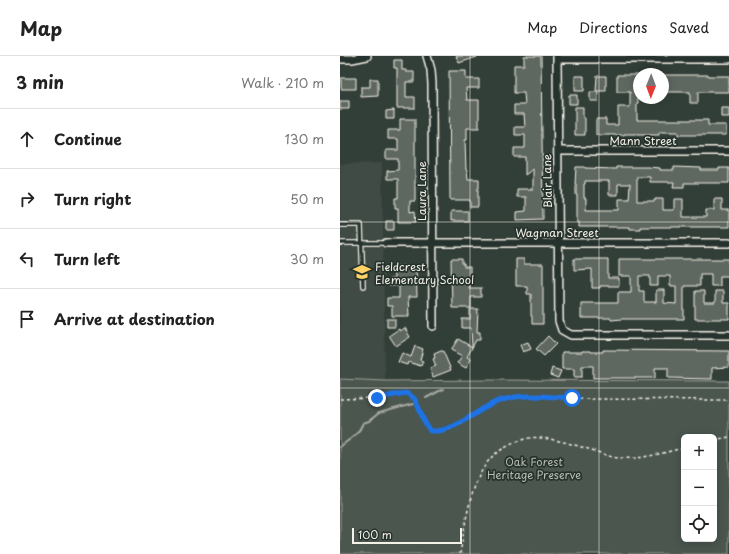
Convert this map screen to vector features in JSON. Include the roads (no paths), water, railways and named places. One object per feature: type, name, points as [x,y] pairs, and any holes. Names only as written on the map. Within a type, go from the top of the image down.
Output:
[{"type":"street","points":[[340,59],[352,59],[367,56]]},
{"type":"street","name":"Laura Lane","points":[[427,56],[431,70],[432,84],[433,326]]},
{"type":"street","points":[[557,57],[729,59]]},
{"type":"street","name":"Blair Lane","points":[[557,57],[559,321],[562,330],[571,334],[729,335]]},
{"type":"street","name":"Mann Street","points":[[558,151],[729,151]]},
{"type":"street","name":"Wagman Street","points":[[386,243],[729,243]]},
{"type":"lane","points":[[340,225],[361,225],[363,286]]},
{"type":"lane","points":[[340,243],[386,243]]},
{"type":"waterway","points":[[426,398],[443,389]]},
{"type":"waterway","points":[[340,447],[356,434],[363,423],[369,421],[379,413],[413,404]]},
{"type":"place","name":"Fieldcrest Elementary School","points":[[362,272]]},
{"type":"park label","name":"Oak Forest Heritage Preserve","points":[[534,467]]}]
